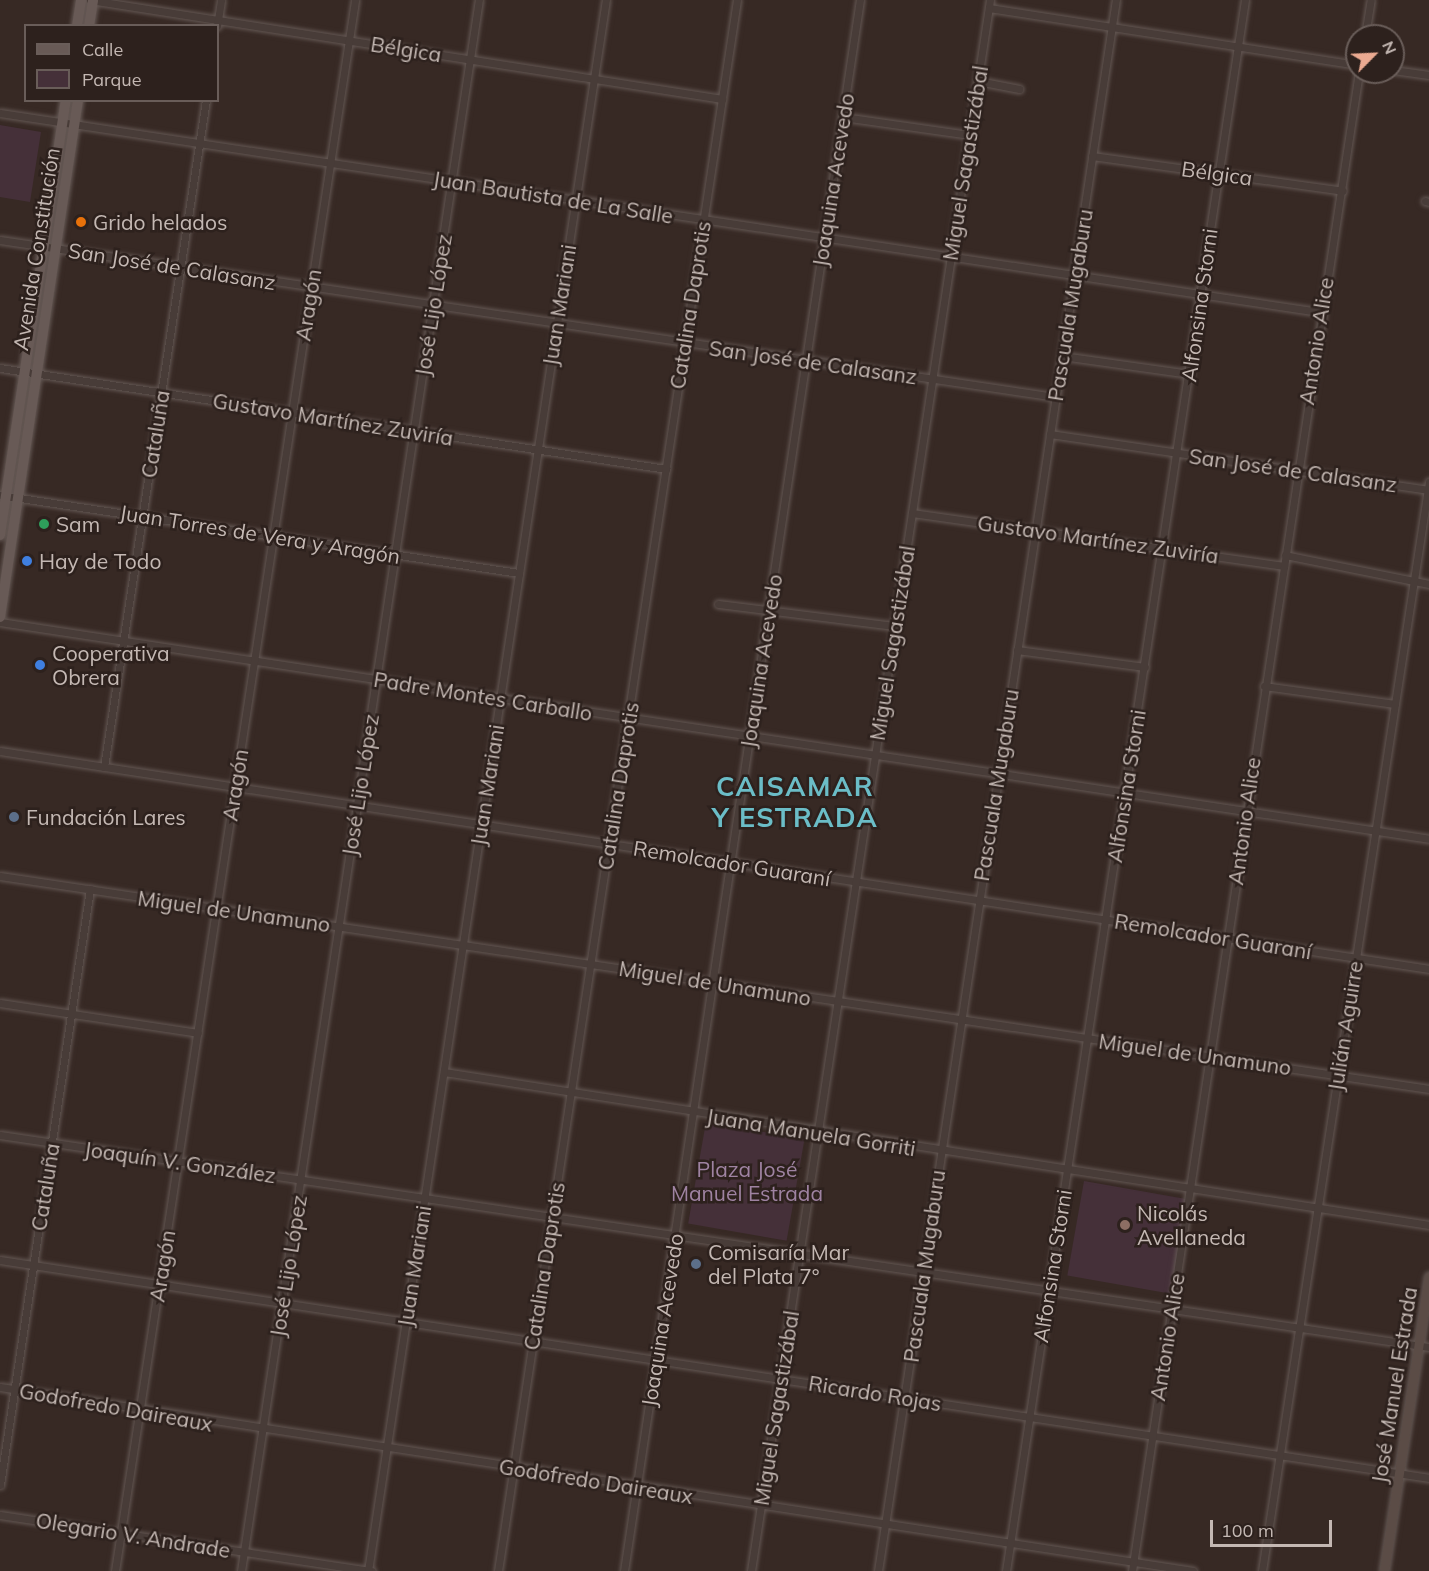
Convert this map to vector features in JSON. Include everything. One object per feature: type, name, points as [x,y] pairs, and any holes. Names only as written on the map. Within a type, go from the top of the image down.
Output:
[{"type":"main road","points":[[77,24],[81,0]]},
{"type":"main road","points":[[89,24],[92,0]]},
{"type":"main road","name":"Avenida Constitución","points":[[0,535],[3,495],[25,372],[66,102]]},
{"type":"main road","name":"Avenida Constitución","points":[[0,617],[78,102]]},
{"type":"main road","name":"José Manuel Estrada","points":[[1384,1571],[1399,1473],[1424,1347],[1429,1276]]},
{"type":"street","name":"Bélgica","points":[[92,0],[217,23],[348,40],[722,99]]},
{"type":"street","points":[[217,23],[221,0]]},
{"type":"street","name":"Aragón","points":[[116,1571],[354,0]]},
{"type":"street","name":"José Lijo López","points":[[242,1571],[479,0]]},
{"type":"street","name":"Juan Mariani","points":[[369,1571],[606,0]]},
{"type":"street","name":"Catalina Daprotis","points":[[498,1571],[737,0]]},
{"type":"street","name":"Joaquina Acevedo","points":[[624,1571],[861,0]]},
{"type":"street","name":"Miguel Sagastizábal","points":[[751,1571],[990,0]]},
{"type":"street","name":"Pascuala Mugaburu","points":[[878,1571],[1116,0]]},
{"type":"street","name":"Alfonsina Storni","points":[[1006,1571],[1047,1292],[1190,374],[1199,297],[1245,0]]},
{"type":"street","points":[[1367,24],[1371,0]]},
{"type":"street","points":[[989,8],[1111,30],[1345,63]]},
{"type":"street","points":[[1405,72],[1429,75]]},
{"type":"street","points":[[978,81],[1019,88]]},
{"type":"street","name":"Antonio Alice","points":[[1132,1571],[1208,1056],[1284,566],[1319,312],[1343,191],[1357,84]]},
{"type":"street","name":"Cataluña","points":[[104,767],[206,102]]},
{"type":"street","name":"Juan Bautista de La Salle","points":[[0,113],[951,256],[1199,297],[1319,312]]},
{"type":"street","points":[[843,117],[969,135]]},
{"type":"street","name":"Bélgica","points":[[1092,156],[1343,191]]},
{"type":"street","name":"San José de Calasanz","points":[[0,240],[684,344],[1056,397]]},
{"type":"street","points":[[1062,356],[1190,374]]},
{"type":"street","name":"Gustavo Martínez Zuviría","points":[[0,368],[666,469]]},
{"type":"street","name":"San José de Calasanz","points":[[1050,434],[1429,487]]},
{"type":"street","name":"Julián Aguirre","points":[[1262,1571],[1429,487]]},
{"type":"street","name":"Juan Torres de Vera y Aragón","points":[[3,495],[519,573]]},
{"type":"street","name":"Gustavo Martínez Zuviría","points":[[912,513],[1284,566]]},
{"type":"street","points":[[1285,555],[1429,584]]},
{"type":"street","points":[[718,604],[895,626]]},
{"type":"street","name":"Padre Montes Carballo","points":[[0,622],[998,776],[1429,839]]},
{"type":"street","points":[[1017,650],[1145,667]]},
{"type":"street","points":[[1264,686],[1395,704]]},
{"type":"street","name":"Remolcador Guaraní","points":[[0,751],[1429,969]]},
{"type":"street","name":"Miguel de Unamuno","points":[[0,876],[1429,1089]]},
{"type":"street","name":"Cataluña","points":[[0,1485],[90,889]]},
{"type":"street","points":[[0,1003],[198,1033]]},
{"type":"street","name":"Juana Manuela Gorriti","points":[[444,1072],[1188,1191],[1429,1225]]},
{"type":"street","name":"Joaquín V. González","points":[[0,1135],[675,1234],[798,1256],[1424,1347]]},
{"type":"street","name":"Ricardo Rojas","points":[[0,1260],[1429,1478]]},
{"type":"street","name":"Godofredo Daireaux","points":[[0,1387],[140,1412],[386,1450],[1193,1571]]},
{"type":"street","name":"Olegario V. Andrade","points":[[0,1515],[369,1571]]},
{"type":"green space","points":[[0,125],[41,132],[30,202],[0,197]]},
{"type":"green space","name":"Plaza José Manuel Estrada","points":[[706,1122],[804,1139],[787,1241],[688,1223]]},
{"type":"green space","points":[[1084,1181],[1187,1199],[1171,1294],[1067,1276]]},
{"type":"place","name":"Grido helados","points":[[81,222]]},
{"type":"place","name":"Sam","points":[[44,524]]},
{"type":"place","name":"Hay de Todo","points":[[27,561]]},
{"type":"place","name":"Cooperativa Obrera","points":[[40,665]]},
{"type":"place","name":"Fundación Lares","points":[[14,817]]},
{"type":"place","name":"Nicolás Avellaneda","points":[[1125,1225]]},
{"type":"place","name":"Comisaría Mar del Plata 7°","points":[[696,1264]]},
{"type":"district","name":"CAISAMAR Y ESTRADA","points":[[795,802]]}]
